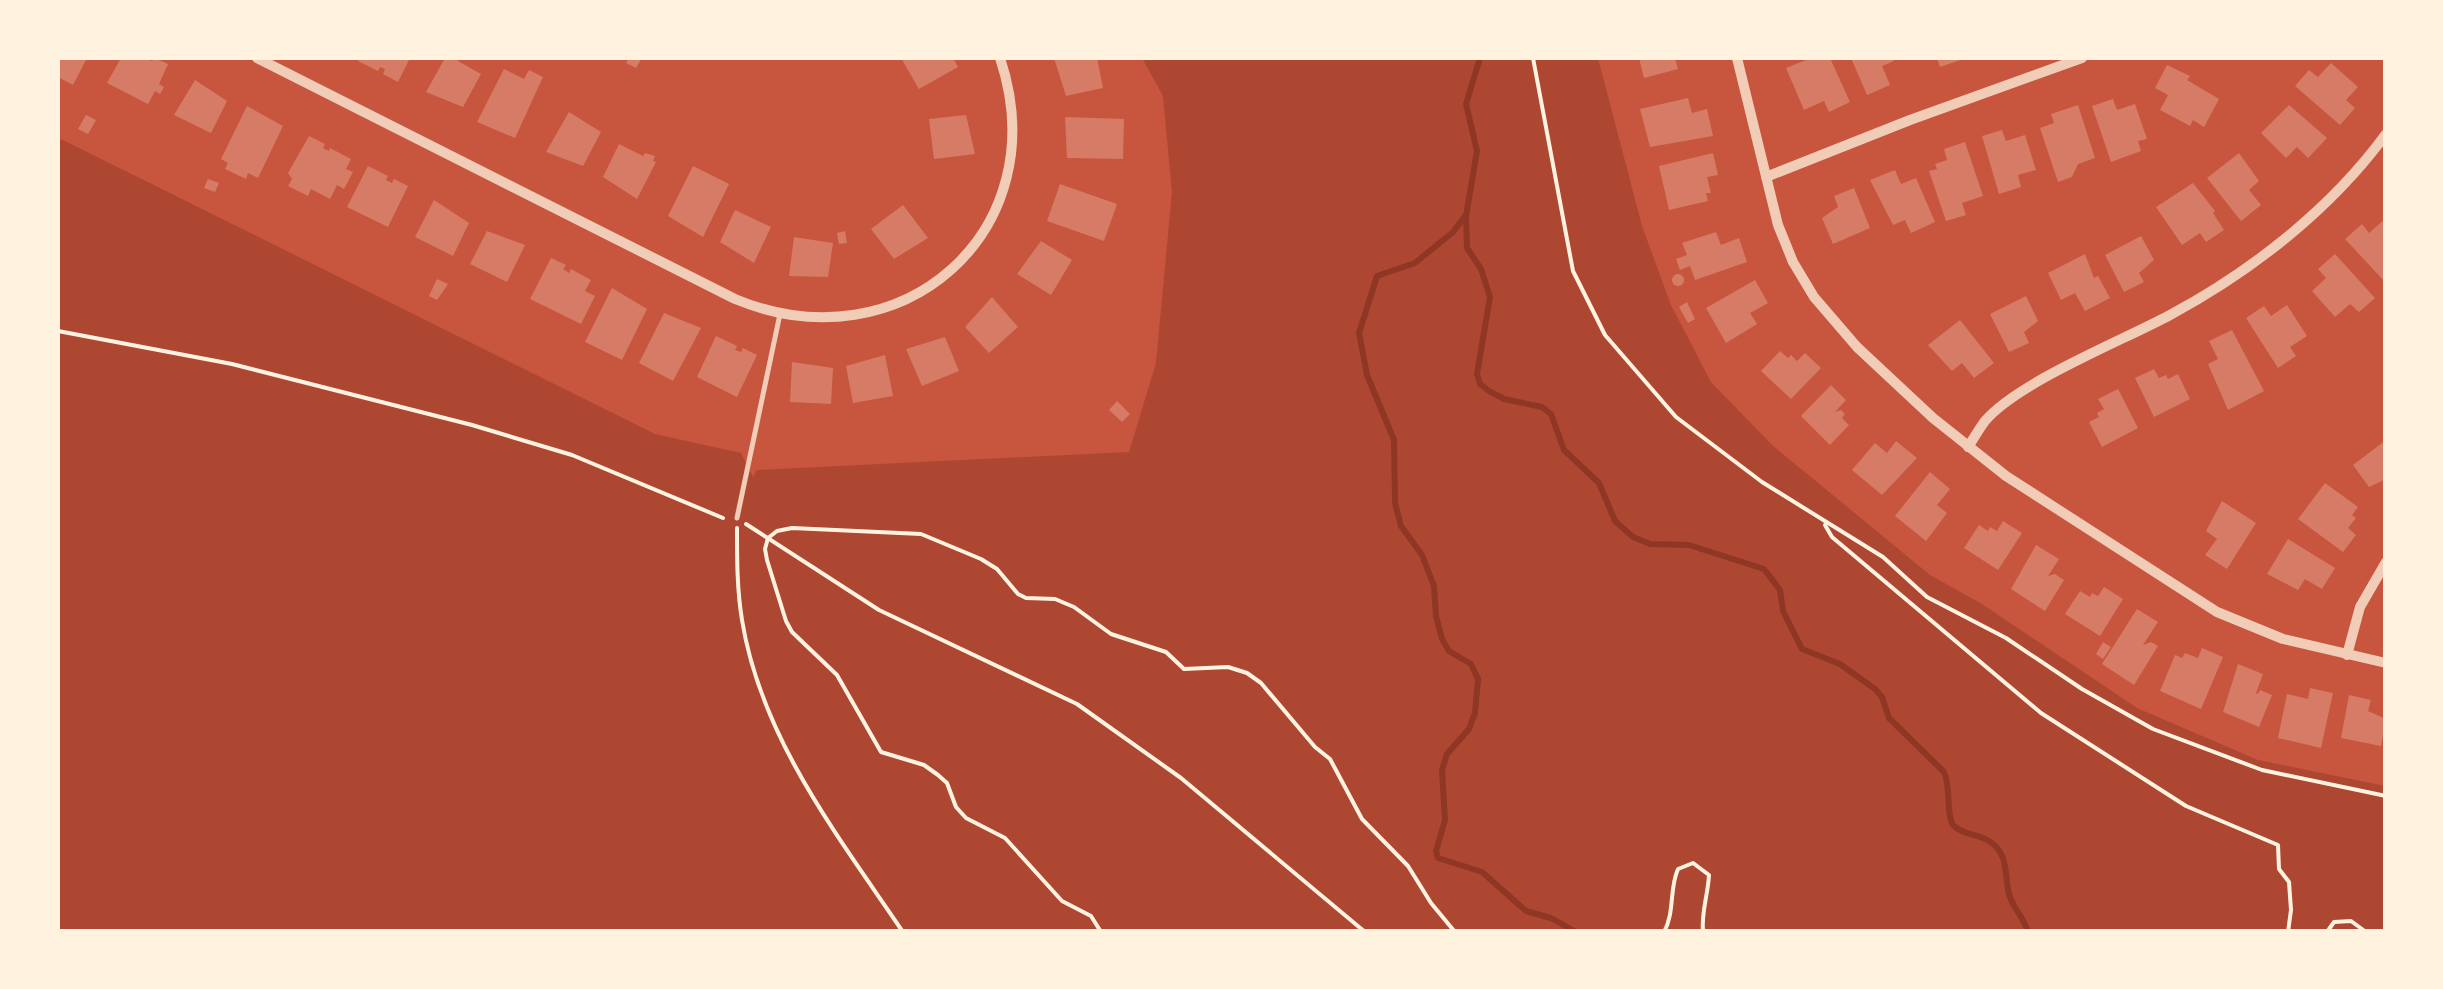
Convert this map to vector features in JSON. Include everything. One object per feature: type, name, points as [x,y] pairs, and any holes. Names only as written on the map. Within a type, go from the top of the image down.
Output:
[{"type":"street","points":[[258,58],[735,299],[780,314],[830,320],[892,306],[946,274],[970,250],[998,205],[1011,159],[1014,113],[1000,58]]},
{"type":"street","points":[[1737,58],[1778,225],[1793,262],[1831,321],[1933,418],[2006,476],[2217,612],[2284,640],[2386,663]]},
{"type":"street","points":[[1766,178],[1910,120],[2082,58]]},
{"type":"street","points":[[1968,446],[1987,418],[2019,395],[2184,308],[2252,264],[2324,204],[2386,134]]},
{"type":"street","points":[[2347,655],[2360,606],[2386,562]]},
{"type":"lane","points":[[738,518],[780,314]]},
{"type":"path","points":[[1533,58],[1573,271],[1605,336],[1676,418],[1762,482],[1882,557],[1927,597],[2006,638],[2082,689],[2153,729],[2262,770],[2386,796]]},
{"type":"path","points":[[58,330],[232,364],[472,425],[572,454],[684,504],[726,518],[738,518],[879,610],[1076,704],[1181,778],[1365,932]]},
{"type":"path","points":[[738,518],[742,620],[751,660],[772,716],[791,760],[903,932]]},
{"type":"path","points":[[1823,520],[1832,537],[2042,713],[2186,806],[2278,845],[2280,868],[2289,882],[2288,932]]},
{"type":"path","points":[[1101,932],[1091,916],[1062,901],[1004,838],[966,818],[956,807],[947,782],[924,765],[881,752],[837,675],[792,632],[786,621],[764,548],[768,538],[792,528],[921,534],[981,559],[997,569],[1018,594],[1055,600],[1074,608],[1112,634],[1166,652],[1184,669],[1228,668],[1247,673],[1261,683],[1330,759],[1362,819],[1408,866],[1455,932]]},
{"type":"path","points":[[1664,932],[1670,922],[1672,882],[1678,869],[1693,863],[1709,876],[1701,913],[1703,932]]},
{"type":"path","points":[[2327,932],[2334,922],[2352,921],[2366,932]]},
{"type":"shaded area","points":[[1142,58],[1598,58],[1642,226],[1671,305],[1711,382],[1772,445],[1930,575],[1982,604],[2137,708],[2258,760],[2385,786],[2385,931],[58,931],[61,139],[655,434],[741,453],[753,477],[757,470],[1129,452],[1156,363],[1172,192],[1163,96]]},
{"type":"building","points":[[58,58],[87,58],[73,85],[58,77]]},
{"type":"building","points":[[121,58],[155,58],[168,64],[159,84],[164,87],[160,94],[155,91],[148,104],[107,83]]},
{"type":"building","points":[[410,58],[398,82],[383,74],[385,69],[380,67],[378,71],[358,61]]},
{"type":"building","points":[[445,58],[458,58],[481,74],[463,107],[426,92]]},
{"type":"building","points":[[629,58],[642,58],[636,68],[626,63]]},
{"type":"building","points":[[901,58],[953,58],[958,67],[919,89]]},
{"type":"building","points":[[1054,58],[1097,58],[1103,88],[1066,96]]},
{"type":"building","points":[[1639,58],[1675,58],[1678,69],[1644,78]]},
{"type":"building","points":[[1811,58],[1830,58],[1850,102],[1829,112],[1824,101],[1804,110],[1786,68]]},
{"type":"building","points":[[1851,58],[1892,58],[1894,61],[1882,66],[1890,85],[1867,95]]},
{"type":"building","points":[[1937,58],[1966,58],[1940,67]]},
{"type":"building","points":[[2331,63],[2358,87],[2346,100],[2355,108],[2340,125],[2295,86],[2309,70],[2318,77]]},
{"type":"building","points":[[2167,65],[2190,76],[2187,80],[2219,99],[2204,127],[2193,120],[2190,126],[2160,110],[2168,95],[2155,88]]},
{"type":"building","points":[[504,69],[524,79],[529,70],[543,77],[515,138],[477,122]]},
{"type":"building","points":[[195,80],[227,101],[211,133],[174,115]]},
{"type":"building","points":[[1688,98],[1692,113],[1707,109],[1713,136],[1650,147],[1640,109]]},
{"type":"building","points":[[2113,99],[2117,110],[2135,104],[2147,139],[2138,141],[2141,151],[2111,162],[2092,106]]},
{"type":"building","points":[[2078,105],[2095,158],[2078,164],[2072,177],[2058,182],[2040,128],[2054,123],[2051,114]]},
{"type":"building","points":[[2289,105],[2327,138],[2308,158],[2297,147],[2286,158],[2261,133]]},
{"type":"building","points":[[247,106],[283,126],[258,178],[248,173],[246,179],[225,169],[228,163],[221,159]]},
{"type":"building","points":[[569,112],[601,132],[583,166],[546,152]]},
{"type":"building","points":[[86,115],[96,120],[88,134],[78,129]]},
{"type":"building","points":[[966,115],[975,154],[934,159],[929,119]]},
{"type":"building","points":[[1065,117],[1124,119],[1123,159],[1067,158]]},
{"type":"building","points":[[2002,130],[2006,141],[2025,135],[2036,170],[2018,175],[2021,187],[1999,194],[1982,136]]},
{"type":"building","points":[[309,136],[325,144],[323,148],[351,159],[346,169],[353,172],[344,189],[337,185],[330,199],[311,189],[308,196],[288,186],[292,179],[288,173]]},
{"type":"building","points":[[1965,142],[1983,196],[1962,203],[1966,215],[1946,221],[1929,171],[1947,160],[1944,149]]},
{"type":"building","points":[[619,144],[643,156],[655,156],[656,162],[637,199],[603,177]]},
{"type":"building","points":[[1713,153],[1718,175],[1707,177],[1711,193],[1706,193],[1708,201],[1669,210],[1659,166]]},
{"type":"building","points":[[2239,153],[2259,181],[2249,190],[2261,205],[2241,221],[2207,178]]},
{"type":"building","points":[[368,166],[388,176],[386,180],[392,183],[394,179],[408,186],[388,227],[347,207]]},
{"type":"building","points":[[693,166],[729,184],[703,237],[668,216]]},
{"type":"building","points":[[1895,170],[1901,184],[1916,178],[1935,222],[1911,233],[1905,220],[1893,225],[1870,180]]},
{"type":"building","points":[[208,179],[219,183],[215,192],[204,188]]},
{"type":"building","points":[[2193,183],[2224,230],[2206,242],[2200,233],[2182,245],[2156,207]]},
{"type":"building","points":[[1060,184],[1117,204],[1104,241],[1047,221]]},
{"type":"building","points":[[1854,188],[1870,228],[1833,244],[1822,218],[1838,207],[1834,196]]},
{"type":"building","points":[[434,200],[469,223],[453,256],[415,237]]},
{"type":"building","points":[[903,205],[928,238],[894,259],[871,229]]},
{"type":"building","points":[[735,210],[771,227],[754,263],[720,242]]},
{"type":"building","points":[[2386,218],[2386,283],[2345,239],[2362,224],[2369,233]]},
{"type":"building","points":[[487,231],[525,245],[507,282],[470,264]]},
{"type":"building","points":[[845,231],[847,243],[839,244],[837,233]]},
{"type":"building","points":[[1716,232],[1721,245],[1739,238],[1747,262],[1695,280],[1690,266],[1680,270],[1676,259],[1687,255],[1682,243]]},
{"type":"building","points":[[2141,236],[2154,260],[2139,273],[2144,282],[2124,292],[2105,255]]},
{"type":"building","points":[[794,237],[833,243],[828,277],[789,276]]},
{"type":"building","points":[[1041,241],[1072,260],[1051,295],[1017,274]]},
{"type":"building","points":[[2085,254],[2094,278],[2098,276],[2110,298],[2085,311],[2075,293],[2061,300],[2048,273]]},
{"type":"building","points":[[2335,254],[2375,298],[2359,312],[2350,304],[2335,317],[2312,291],[2326,278],[2318,269]]},
{"type":"building","points":[[551,258],[566,265],[563,269],[569,273],[571,269],[591,280],[585,291],[595,296],[581,324],[530,299]]},
{"type":"building","points":[[1673,275],[1683,275],[1683,285],[1673,285]]},
{"type":"building","points":[[437,279],[448,284],[437,300],[429,296]]},
{"type":"building","points":[[1755,280],[1768,303],[1750,313],[1757,324],[1726,343],[1706,308]]},
{"type":"building","points":[[612,288],[647,309],[622,360],[585,342]]},
{"type":"building","points":[[2026,296],[2038,321],[2024,332],[2029,343],[2009,352],[1990,314]]},
{"type":"building","points":[[992,297],[1018,327],[989,353],[965,327]]},
{"type":"building","points":[[1687,302],[1695,319],[1688,323],[1679,307]]},
{"type":"building","points":[[2287,305],[2307,336],[2290,347],[2296,356],[2278,368],[2246,318],[2264,306],[2271,316]]},
{"type":"building","points":[[664,313],[701,328],[673,381],[639,363]]},
{"type":"building","points":[[1960,320],[1994,363],[1974,378],[1962,363],[1952,371],[1928,345]]},
{"type":"building","points":[[2232,330],[2264,391],[2228,410],[2208,364],[2218,359],[2209,341]]},
{"type":"building","points":[[716,336],[737,346],[735,350],[741,352],[743,348],[757,355],[737,397],[697,377]]},
{"type":"building","points":[[945,337],[959,371],[922,386],[906,349]]},
{"type":"building","points":[[1780,351],[1797,361],[1805,353],[1821,368],[1791,399],[1761,371]]},
{"type":"building","points":[[885,355],[893,396],[853,403],[846,366]]},
{"type":"building","points":[[792,362],[833,368],[831,404],[790,402]]},
{"type":"building","points":[[2154,369],[2159,378],[2178,374],[2190,399],[2154,417],[2135,378]]},
{"type":"building","points":[[1831,385],[1846,400],[1835,412],[1841,410],[1849,425],[1830,445],[1801,416]]},
{"type":"building","points":[[2118,389],[2138,428],[2102,447],[2089,422],[2104,409],[2098,399]]},
{"type":"building","points":[[1117,401],[1130,414],[1122,422],[1109,410]]},
{"type":"building","points":[[2386,440],[2386,479],[2369,487],[2353,465]]},
{"type":"building","points":[[1896,441],[1917,458],[1882,495],[1852,470],[1875,443],[1887,453]]},
{"type":"building","points":[[1930,472],[1950,489],[1937,505],[1947,513],[1926,541],[1895,516]]},
{"type":"building","points":[[2325,483],[2358,507],[2348,528],[2356,535],[2343,552],[2298,519]]},
{"type":"building","points":[[2222,501],[2256,523],[2227,569],[2205,555],[2217,539],[2206,531]]},
{"type":"building","points":[[2003,521],[2022,533],[1998,570],[1964,548],[1979,525],[1997,531]]},
{"type":"building","points":[[2288,539],[2335,568],[2322,589],[2305,579],[2298,590],[2267,574]]},
{"type":"building","points":[[2036,545],[2059,559],[2048,576],[2055,574],[2064,580],[2045,611],[2011,589]]},
{"type":"building","points":[[2104,587],[2123,599],[2100,636],[2065,614],[2080,591],[2090,597],[2092,593],[2098,596]]},
{"type":"building","points":[[2137,609],[2158,622],[2143,645],[2151,642],[2158,646],[2134,685],[2102,664]]},
{"type":"building","points":[[2103,642],[2111,647],[2103,659],[2096,654]]},
{"type":"building","points":[[2202,648],[2223,657],[2201,709],[2160,691],[2175,655],[2182,658],[2185,653],[2198,658]]},
{"type":"building","points":[[2238,664],[2263,674],[2256,693],[2260,690],[2272,695],[2259,727],[2223,712]]},
{"type":"building","points":[[2310,688],[2333,693],[2321,748],[2278,738],[2287,694],[2308,699]]},
{"type":"building","points":[[2349,695],[2371,700],[2368,711],[2386,719],[2381,746],[2341,738]]},
{"type":"waterway","points":[[1480,58],[1466,104],[1477,151],[1466,216],[1467,248],[1481,269],[1490,297],[1477,374],[1480,384],[1504,399],[1542,407],[1551,414],[1564,450],[1599,483],[1615,521],[1633,537],[1650,544],[1689,545],[1764,569],[1780,590],[1783,611],[1802,649],[1840,664],[1875,689],[1889,718],[1944,772],[1953,825],[1989,841],[2001,853],[2010,897],[2028,932]]},
{"type":"waterway","points":[[1465,216],[1453,232],[1415,263],[1377,276],[1359,333],[1367,375],[1394,440],[1395,503],[1401,526],[1422,555],[1434,586],[1442,639],[1449,651],[1471,664],[1478,679],[1475,713],[1469,729],[1447,754],[1442,770],[1445,820],[1436,851],[1438,858],[1482,872],[1526,911],[1551,918],[1576,932]]}]
